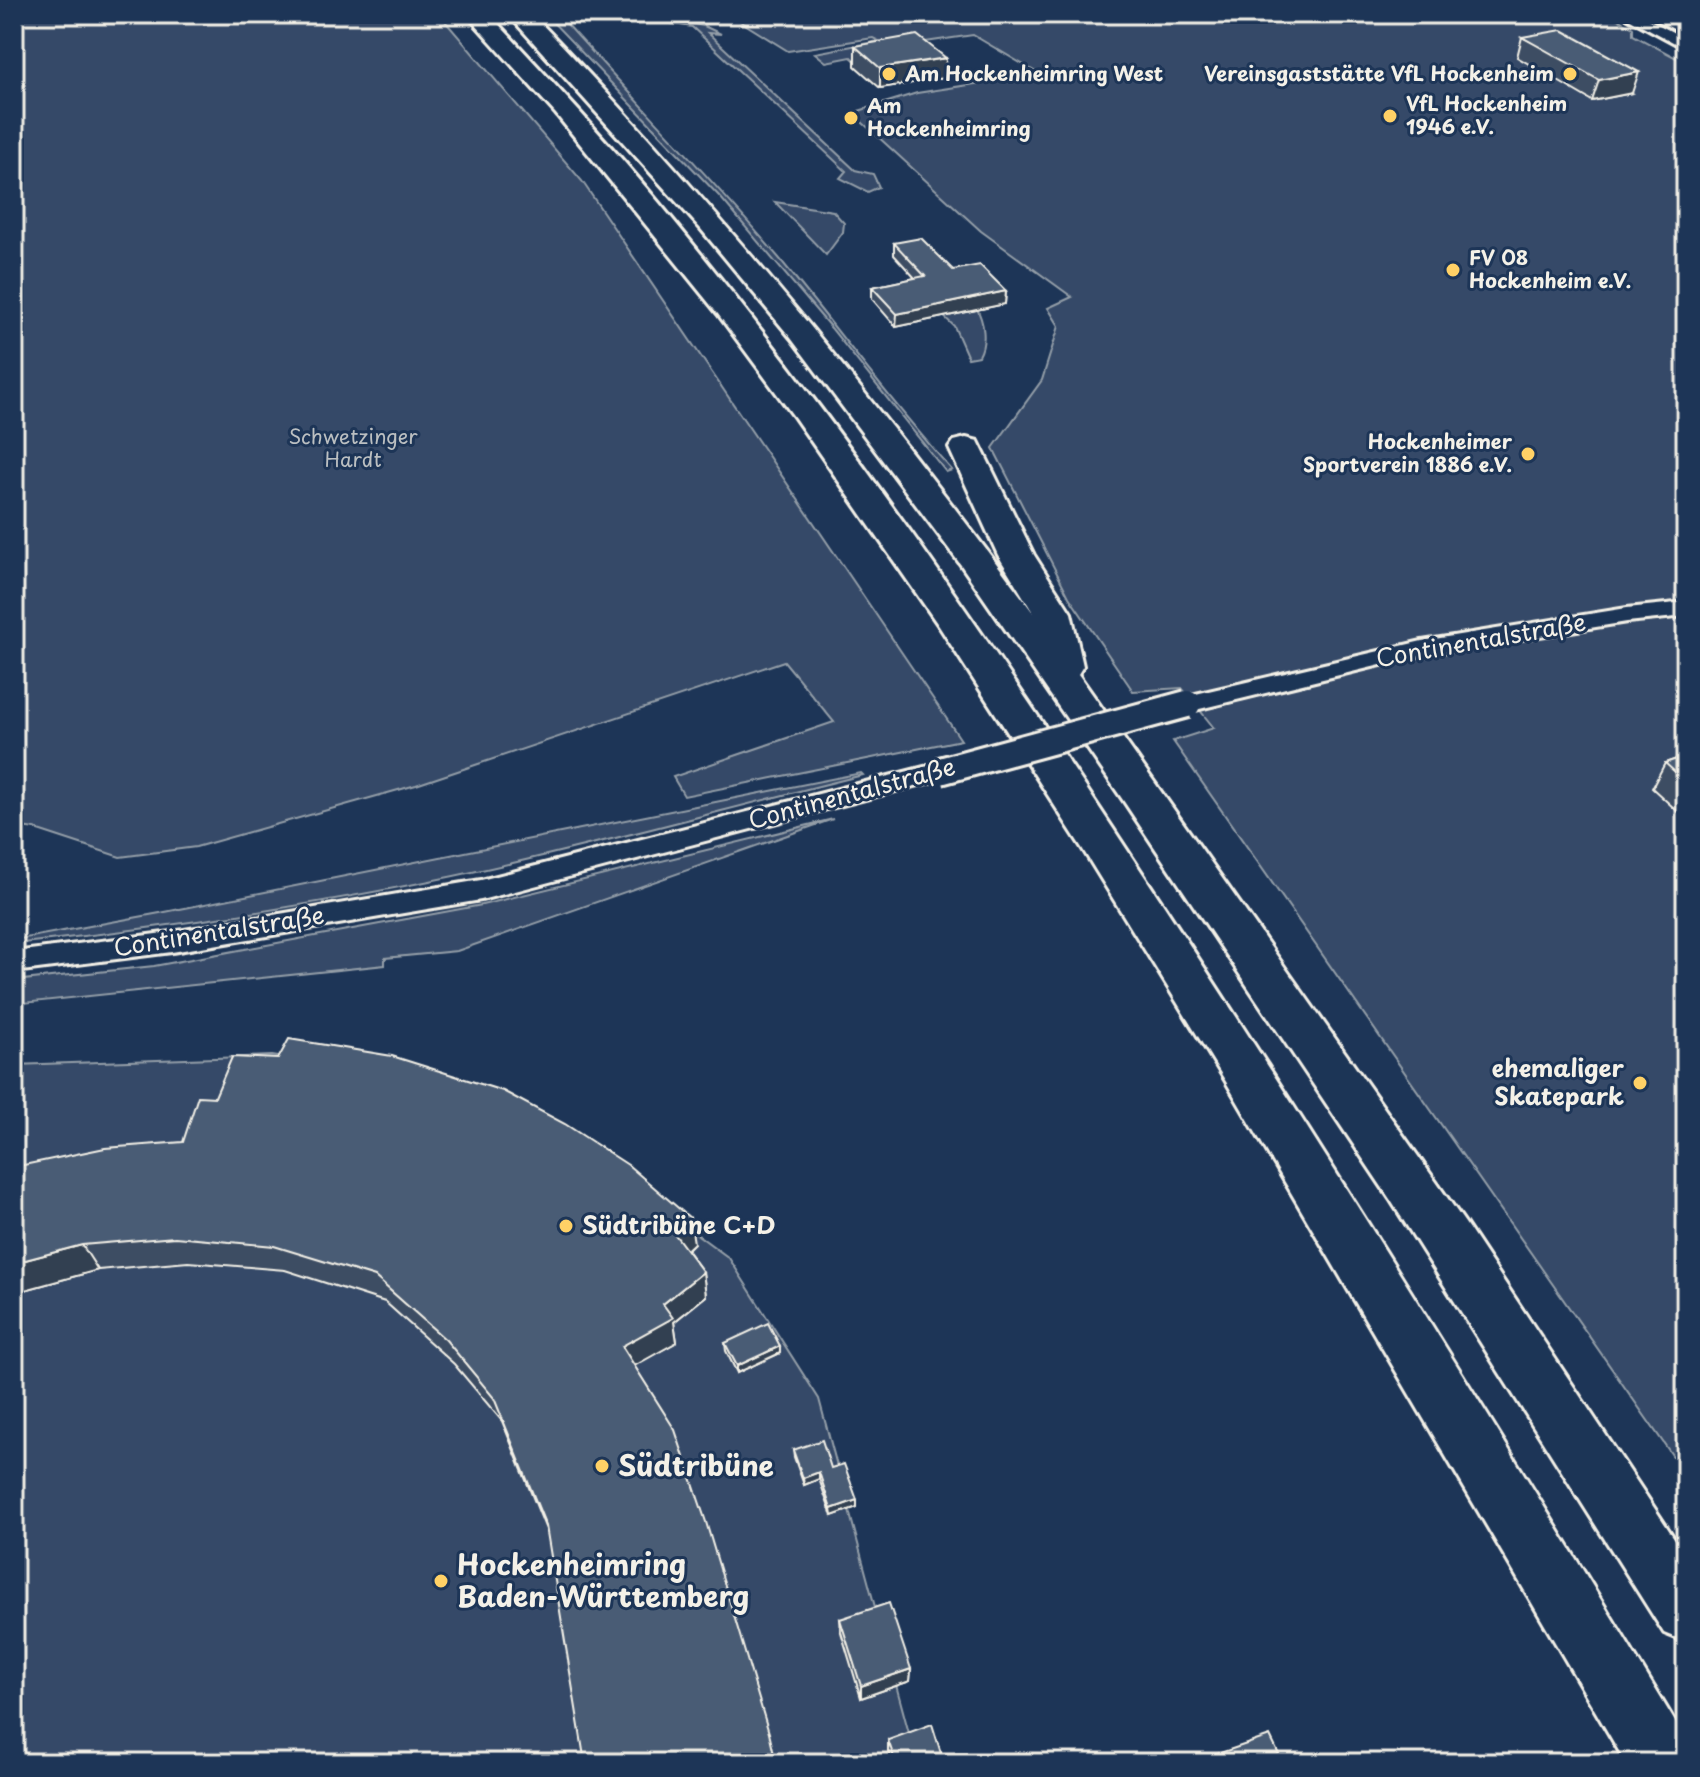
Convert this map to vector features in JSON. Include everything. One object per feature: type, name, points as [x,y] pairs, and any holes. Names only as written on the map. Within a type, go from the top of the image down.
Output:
[{"type":"highway","points":[[477,14],[581,128],[729,310],[880,513],[1011,704],[1219,1027],[1435,1375],[1663,1763]]},
{"type":"highway","points":[[519,14],[620,120],[738,257],[885,441],[1069,688],[1518,1347],[1686,1611]]},
{"type":"highway","points":[[966,448],[1016,555],[1052,613],[1069,688]]},
{"type":"street","points":[[1628,14],[1686,45]]},
{"type":"street","points":[[1666,34],[1686,30]]},
{"type":"street","name":"Continentalstraße","points":[[14,962],[172,942],[481,890],[1187,704],[1422,648],[1627,615],[1686,609]]},
{"type":"green space","name":"Schwetzinger Hardt","points":[[14,14],[439,14],[582,181],[961,740],[684,796],[673,777],[834,722],[784,661],[416,785],[196,847],[120,857],[35,829],[14,826]]},
{"type":"green space","points":[[545,14],[558,14],[725,196],[952,470],[946,472],[831,328],[721,198]]},
{"type":"green space","points":[[708,14],[1609,14],[1633,28],[1633,35],[1686,63],[1686,1475],[1173,741],[1214,728],[1182,688],[1133,691],[1069,597],[993,448],[1042,380],[1059,326],[1048,308],[1072,297],[981,231],[852,113],[917,93],[1039,74],[973,35],[905,45],[859,64],[851,57],[826,62],[815,53],[879,41],[873,38],[788,51],[735,18]]},
{"type":"green space","points":[[677,21],[704,26],[721,34],[708,33],[855,170],[873,174],[879,187],[868,192],[840,178],[846,171],[692,27],[673,24]]},
{"type":"green space","points":[[775,202],[833,211],[844,223],[843,232],[826,255]]},
{"type":"green space","points":[[976,307],[984,338],[979,356],[968,358],[954,326],[940,313]]},
{"type":"green space","points":[[863,775],[470,873],[210,919],[14,944],[14,940]]},
{"type":"green space","points":[[833,819],[457,951],[385,958],[385,965],[14,1004],[14,981],[154,966],[482,905]]},
{"type":"green space","name":"Hockenheimring Baden-Württemberg","points":[[272,1056],[415,1080],[581,1149],[729,1258],[819,1399],[917,1763],[14,1763],[14,1065]]},
{"type":"building","points":[[1562,30],[1639,72],[1599,80],[1522,37]]},
{"type":"building","points":[[917,35],[946,58],[880,68],[855,46]]},
{"type":"building","points":[[921,238],[953,270],[980,265],[1006,291],[897,314],[872,287],[925,276],[894,243]]},
{"type":"building","points":[[1686,756],[1686,782],[1665,763]]},
{"type":"building","points":[[289,1039],[392,1056],[503,1091],[565,1124],[628,1165],[690,1218],[674,1233],[703,1272],[663,1304],[673,1318],[622,1346],[675,1430],[706,1522],[776,1763],[585,1763],[546,1526],[494,1398],[446,1340],[375,1277],[274,1246],[175,1237],[82,1245],[14,1263],[14,1167],[105,1148],[183,1142],[198,1096],[215,1097],[232,1057],[278,1059]]},
{"type":"building","points":[[768,1323],[780,1346],[737,1366],[725,1343]]},
{"type":"building","points":[[822,1440],[831,1468],[844,1464],[857,1500],[831,1509],[819,1472],[803,1478],[793,1450]]},
{"type":"building","points":[[889,1603],[911,1669],[861,1686],[840,1619]]},
{"type":"building","points":[[932,1724],[944,1763],[896,1763],[888,1740]]},
{"type":"building","points":[[1270,1736],[1283,1763],[1191,1763]]},
{"type":"place","name":"Am Hockenheimring West","points":[[889,74]]},
{"type":"place","name":"Vereinsgaststätte VfL Hockenheim","points":[[1570,74]]},
{"type":"place","name":"VfL Hockenheim 1946 e.V.","points":[[1390,116]]},
{"type":"place","name":"Am Hockenheimring","points":[[851,118]]},
{"type":"place","name":"FV 08 Hockenheim e.V.","points":[[1453,270]]},
{"type":"place","name":"Hockenheimer Sportverein 1886 e.V.","points":[[1528,454]]},
{"type":"place","name":"ehemaliger Skatepark","points":[[1640,1083]]},
{"type":"place","name":"Südtribüne C+D","points":[[566,1226]]},
{"type":"place","name":"Südtribüne","points":[[602,1466]]},
{"type":"place","name":"Hockenheimring Baden-Württemberg","points":[[441,1581]]}]
